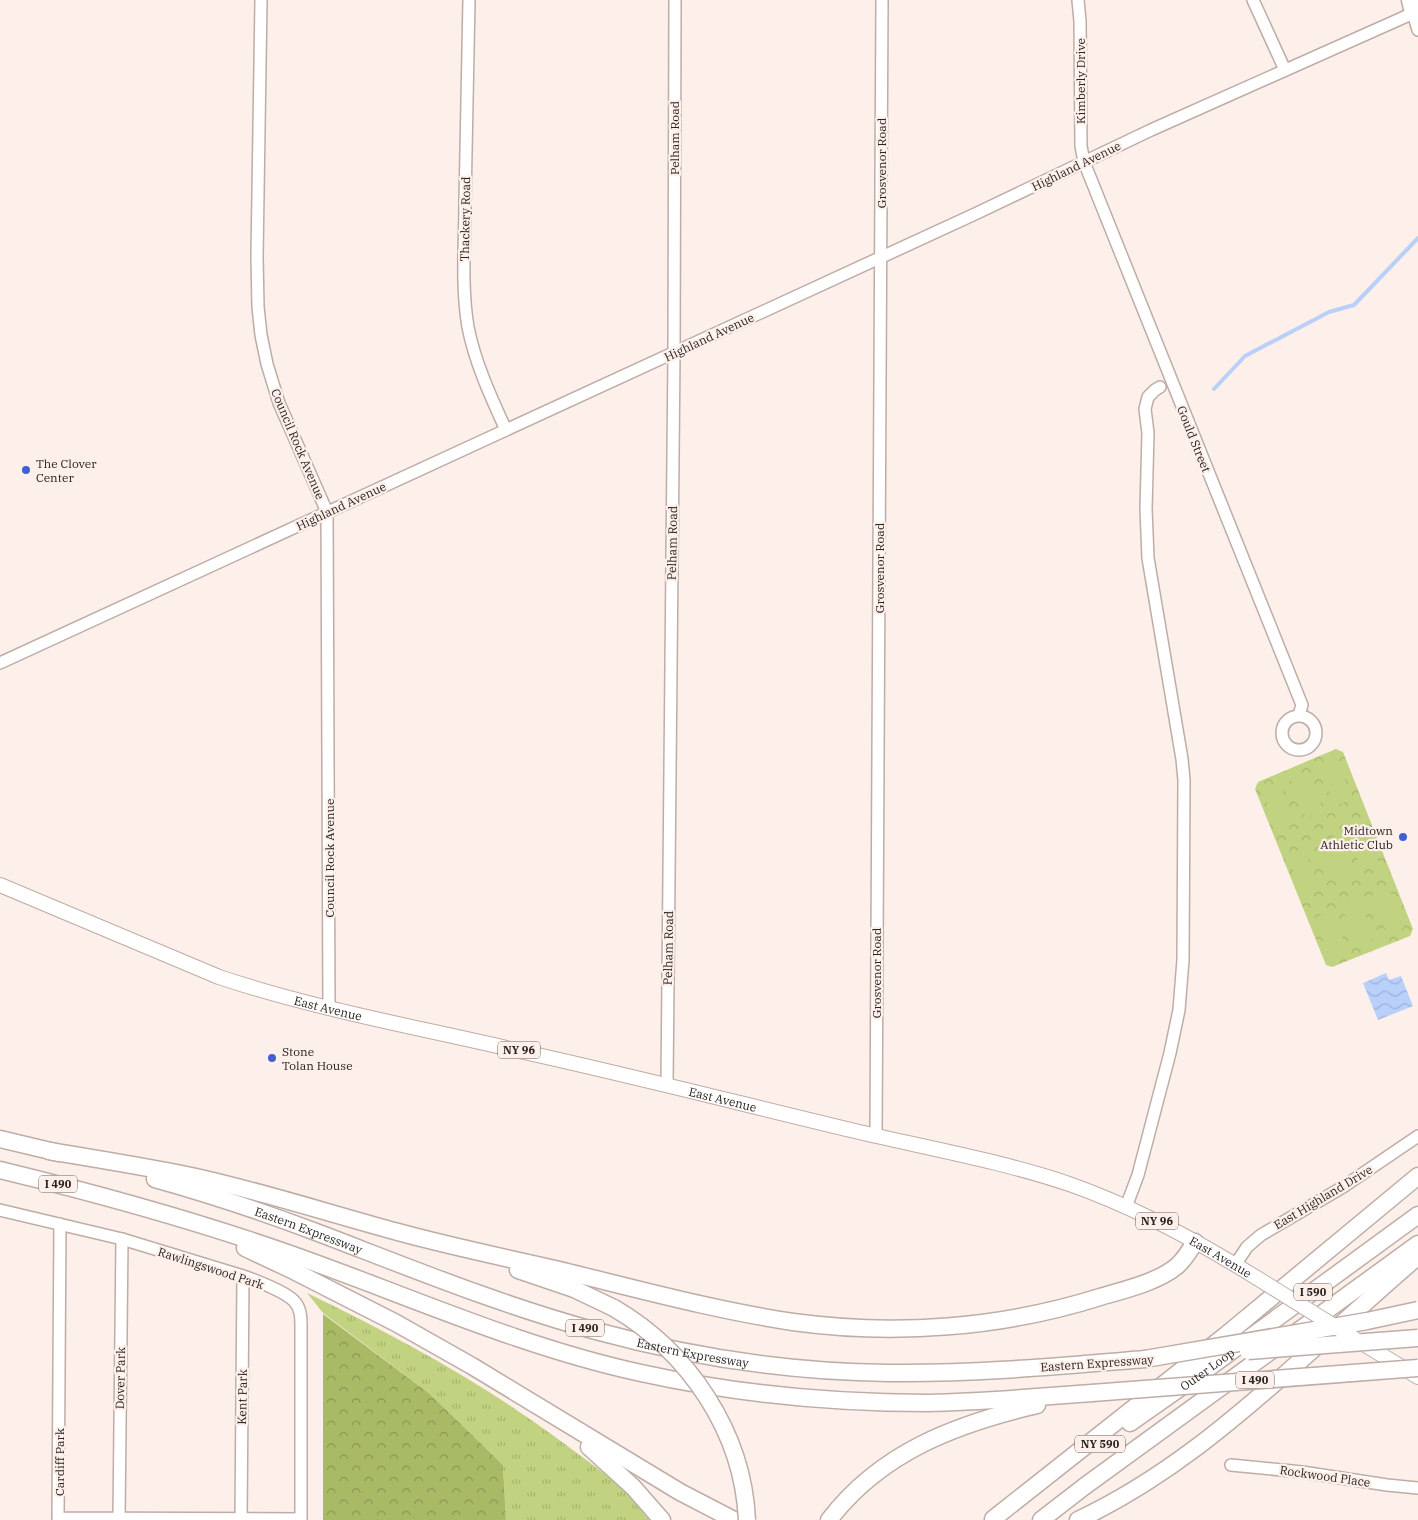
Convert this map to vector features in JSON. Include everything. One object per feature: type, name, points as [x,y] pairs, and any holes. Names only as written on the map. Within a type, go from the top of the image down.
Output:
[{"type":"highway","name":"Eastern Expressway","points":[[0,1140],[171,1183],[247,1207],[532,1313],[614,1336],[676,1350],[739,1361],[880,1373],[993,1370],[1418,1338]]},
{"type":"highway","points":[[49,1151],[211,1181],[401,1233],[739,1312],[816,1324],[892,1328],[946,1326],[976,1324],[1049,1311],[1087,1302],[1169,1272],[1180,1263],[1195,1242]]},
{"type":"highway","name":"I 490","points":[[0,1170],[116,1199],[244,1238],[297,1256],[475,1324],[535,1344],[596,1362],[666,1379],[734,1390],[783,1396],[867,1402],[952,1402],[1418,1368]]},
{"type":"highway","points":[[993,1520],[1226,1334],[1418,1176]]},
{"type":"highway","points":[[116,1199],[223,1239],[294,1271],[418,1335],[690,1498],[734,1520]]},
{"type":"highway","name":"Outer Loop","points":[[993,1520],[1207,1369],[1418,1215]]},
{"type":"highway","points":[[401,1233],[565,1286],[614,1308],[641,1326],[667,1348],[689,1371],[707,1396],[725,1430],[737,1463],[745,1499],[747,1520]]},
{"type":"highway","name":"Outer Loop","points":[[1041,1520],[1418,1244]]},
{"type":"highway","points":[[1085,1517],[1150,1480],[1220,1430],[1418,1256]]},
{"type":"highway","points":[[1145,1359],[1358,1323],[1418,1310]]},
{"type":"highway","points":[[829,1520],[865,1481],[913,1448],[940,1434],[969,1423],[1009,1412],[1092,1393]]},
{"type":"highway","points":[[531,1403],[614,1468],[645,1499],[662,1520]]},
{"type":"main road","name":"East Avenue","points":[[0,884],[219,977],[329,1008],[667,1085],[1033,1173],[1073,1186],[1126,1207],[1195,1242],[1418,1377]]},
{"type":"street","name":"Council Rock Avenue","points":[[261,0],[258,257],[258,306],[261,335],[267,364],[279,403],[327,512],[329,1008]]},
{"type":"street","name":"Thackery Road","points":[[469,0],[465,237],[466,306],[468,327],[483,379],[506,430]]},
{"type":"street","name":"Pelham Road","points":[[667,1085],[674,353],[675,0]]},
{"type":"street","name":"Grosvenor Road","points":[[876,1136],[882,0]]},
{"type":"street","name":"Kimberly Drive","points":[[1078,0],[1080,22],[1081,146],[1084,162]]},
{"type":"street","points":[[1253,0],[1285,70]]},
{"type":"street","name":"Highland Avenue","points":[[0,663],[880,258],[1151,130],[1285,70],[1413,8]]},
{"type":"street","points":[[1413,8],[1418,30]]},
{"type":"street","name":"Gould Street","points":[[1084,162],[1302,705],[1299,715]]},
{"type":"street","points":[[1126,1207],[1138,1175],[1170,1053],[1179,1010],[1183,960],[1184,780],[1148,558],[1147,535],[1148,433],[1145,409],[1148,397],[1160,387]]},
{"type":"street","name":"East Highland Drive","points":[[1235,1265],[1247,1247],[1261,1235],[1343,1187],[1418,1136]]},
{"type":"street","name":"Rawlingswood Park","points":[[0,1210],[122,1239],[243,1276],[294,1300],[299,1308],[301,1317],[301,1519]]},
{"type":"street","name":"Cardiff Park","points":[[60,1224],[58,1518],[301,1519]]},
{"type":"street","name":"Dover Park","points":[[119,1518],[122,1239]]},
{"type":"street","name":"Kent Park","points":[[241,1518],[243,1276]]},
{"type":"street","name":"Rockwood Place","points":[[1231,1466],[1302,1472],[1418,1488]]},
{"type":"green space","points":[[1336,749],[1343,752],[1413,929],[1410,936],[1332,967],[1326,965],[1255,789],[1258,782]]},
{"type":"green space","points":[[1337,761],[1353,799],[1335,806],[1320,768]]},
{"type":"green space","points":[[1308,773],[1324,811],[1306,818],[1291,780]]},
{"type":"green space","points":[[1280,785],[1296,823],[1278,830],[1263,792]]},
{"type":"green space","points":[[1364,825],[1379,863],[1362,870],[1346,832]]},
{"type":"green space","points":[[1334,836],[1350,874],[1332,881],[1317,843]]},
{"type":"green space","points":[[1304,848],[1319,886],[1302,893],[1287,855]]},
{"type":"green space","points":[[1389,889],[1404,927],[1387,934],[1371,896]]},
{"type":"green space","points":[[1359,900],[1375,939],[1357,946],[1342,908]]},
{"type":"green space","points":[[1331,911],[1347,949],[1329,956],[1314,918]]},
{"type":"green space","points":[[307,1293],[406,1343],[470,1380],[532,1420],[607,1476],[632,1499],[649,1520],[506,1520],[503,1465],[430,1394],[323,1313]]},
{"type":"green space","points":[[323,1314],[430,1394],[503,1465],[506,1520],[323,1520]]},
{"type":"water","points":[[1386,973],[1389,980],[1401,976],[1413,1006],[1378,1020],[1363,983]]},
{"type":"waterway","points":[[1214,389],[1245,356],[1329,312],[1354,305],[1418,238]]},
{"type":"place","name":"The Clover Center","points":[[26,470]]},
{"type":"place","name":"Midtown Athletic Club","points":[[1403,837]]},
{"type":"place","name":"Stone Tolan House","points":[[272,1058]]}]
